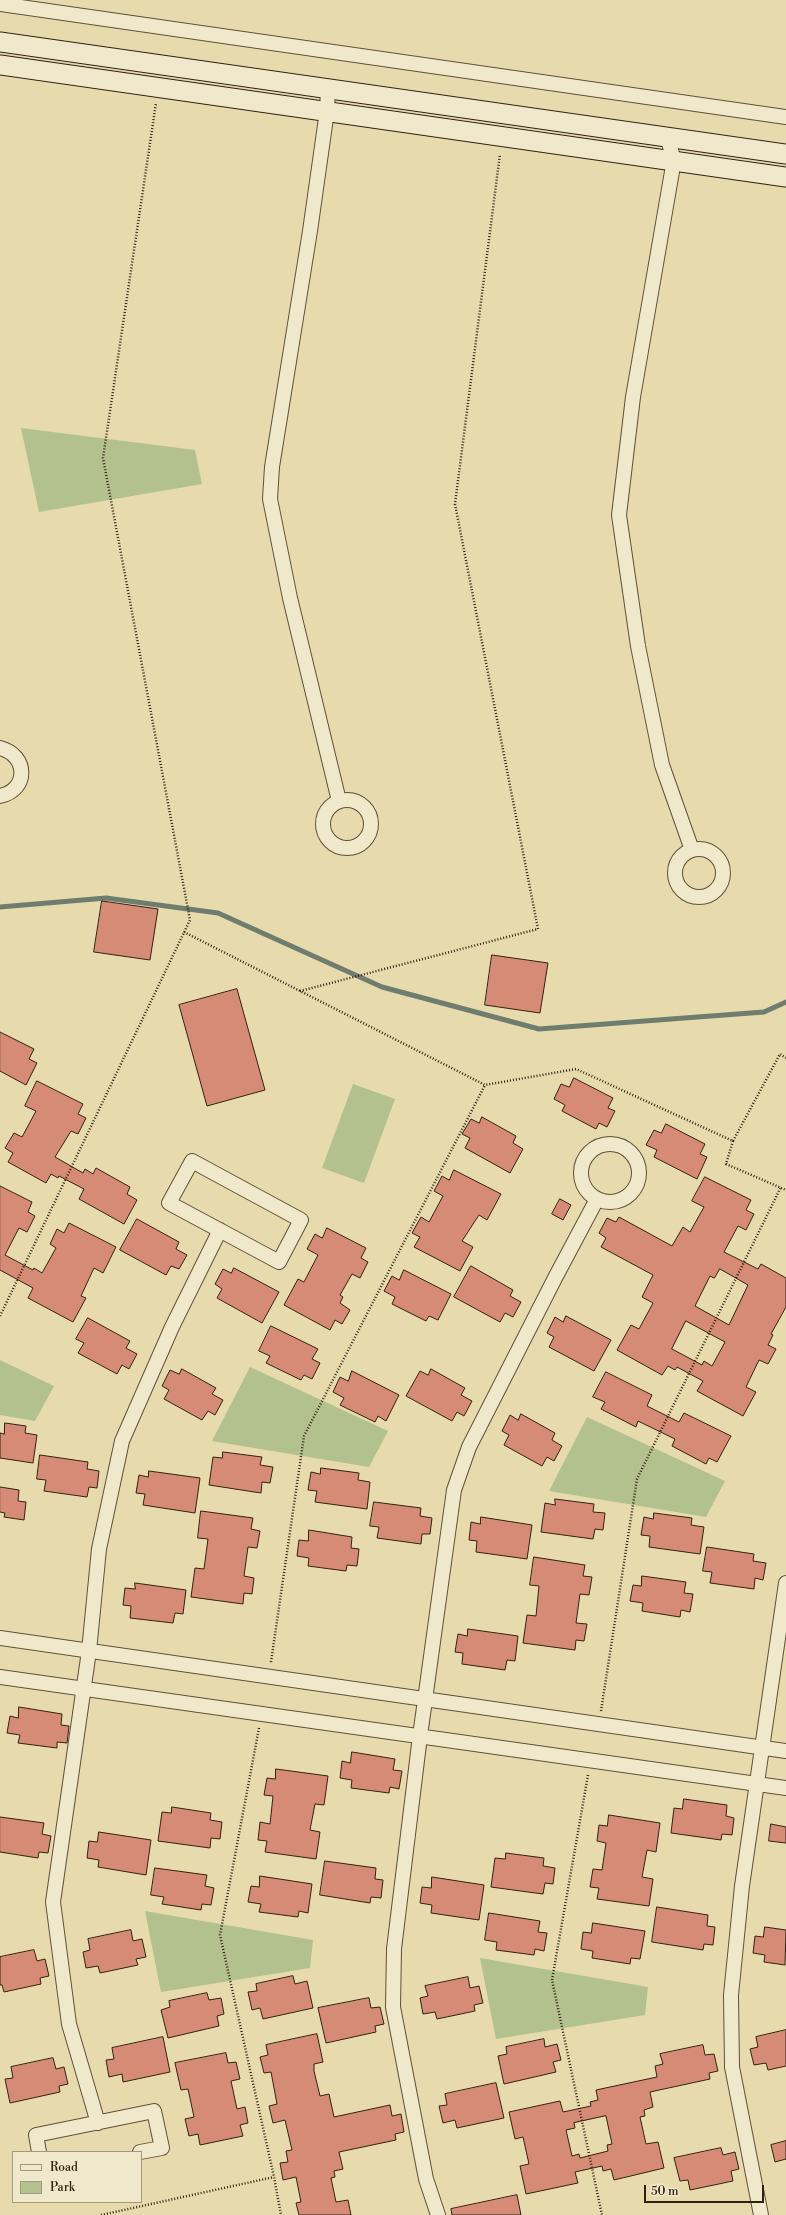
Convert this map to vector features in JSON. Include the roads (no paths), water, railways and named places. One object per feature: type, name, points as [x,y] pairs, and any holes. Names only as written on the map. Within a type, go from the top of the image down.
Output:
[{"type":"street","points":[[0,4],[786,117]]},
{"type":"street","points":[[0,42],[786,154]]},
{"type":"street","points":[[0,65],[158,89],[502,135],[786,177]]},
{"type":"street","points":[[328,89],[327,111],[272,467],[270,499],[290,598],[339,801]]},
{"type":"street","points":[[667,137],[674,160],[633,397],[619,516],[638,646],[662,764],[692,850]]},
{"type":"street","points":[[0,748],[14,754],[21,768],[21,775],[15,789],[0,796]]},
{"type":"street","points":[[603,1144],[622,1146],[631,1152],[637,1160],[640,1169],[636,1187],[631,1194],[615,1202],[598,1199],[585,1188],[581,1171],[583,1163],[594,1148],[603,1144]]},
{"type":"street","points":[[192,1161],[301,1220],[278,1262],[220,1230],[169,1203],[192,1161]]},
{"type":"street","points":[[438,2215],[426,2179],[394,2007],[394,1949],[420,1736],[454,1490],[469,1447],[598,1199]]},
{"type":"street","points":[[98,2123],[69,2024],[54,1902],[89,1651],[99,1549],[122,1441],[172,1327],[220,1230]]},
{"type":"street","points":[[761,2215],[740,2117],[732,2059],[733,1980],[742,1886],[786,1584]]},
{"type":"street","points":[[0,1638],[786,1751]]},
{"type":"street","points":[[0,1677],[786,1788]]},
{"type":"street","points":[[39,2151],[36,2136],[154,2111],[162,2148],[142,2152]]},
{"type":"waterway","points":[[0,907],[106,898],[218,913],[382,987],[539,1029],[764,1012],[786,1002]]}]
